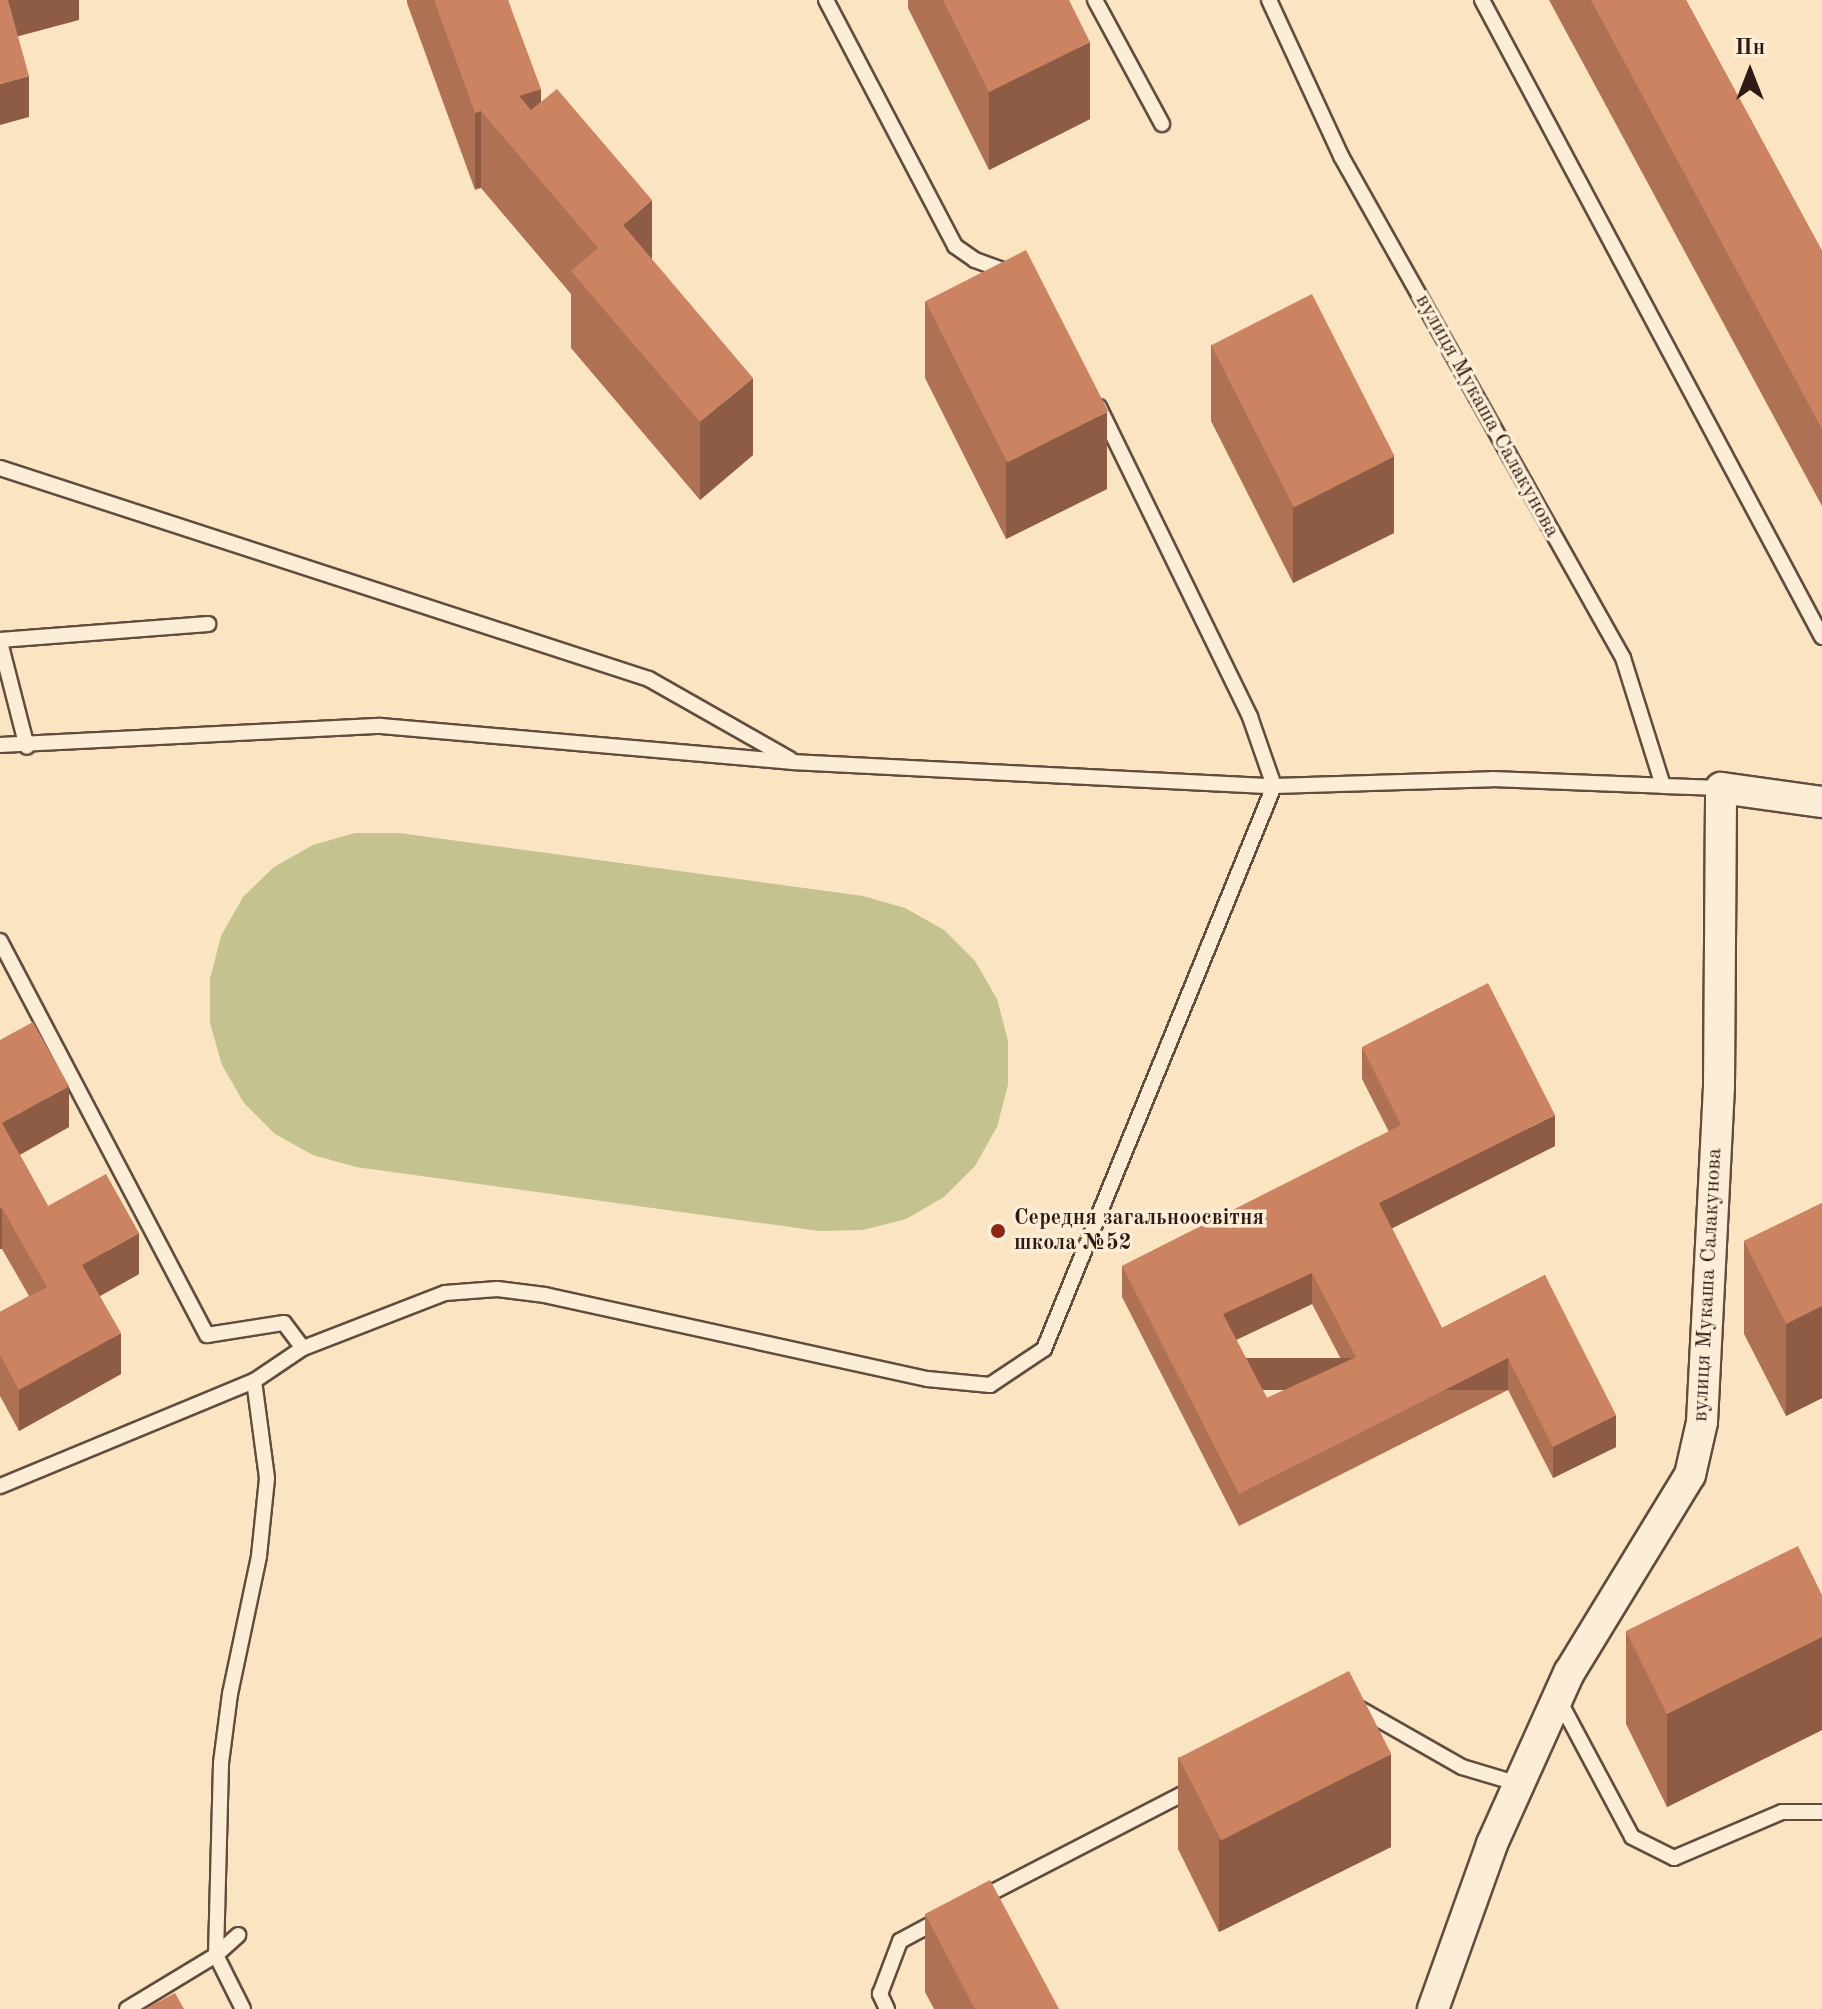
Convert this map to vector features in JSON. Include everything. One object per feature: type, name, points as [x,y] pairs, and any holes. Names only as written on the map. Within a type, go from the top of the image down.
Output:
[{"type":"street","points":[[1721,788],[1822,802]]},
{"type":"street","name":"вулиця Мукаша Салакунова","points":[[1433,2009],[1519,1784],[1557,1697],[1690,1475],[1702,1422],[1719,1086],[1721,788]]},
{"type":"lane","points":[[826,0],[955,246],[975,260],[1027,279]]},
{"type":"lane","points":[[1095,0],[1162,124]]},
{"type":"lane","name":"вулиця Мукаша Салакунова","points":[[1269,0],[1341,156],[1623,658],[1663,786]]},
{"type":"lane","points":[[1482,0],[1822,637]]},
{"type":"lane","points":[[0,1486],[254,1381],[303,1348],[445,1293],[497,1289],[545,1295],[927,1379],[990,1385],[1044,1349],[1274,786],[1250,717],[1093,396]]},
{"type":"lane","points":[[0,468],[649,679],[793,762]]},
{"type":"lane","points":[[27,747],[0,641],[208,624]]},
{"type":"lane","points":[[0,745],[27,747],[381,726],[793,762],[1274,786],[1492,779],[1721,788]]},
{"type":"lane","points":[[0,941],[207,1335],[284,1323],[303,1348]]},
{"type":"lane","points":[[243,2009],[216,1955],[221,1763],[230,1694],[259,1556],[267,1478],[254,1381]]},
{"type":"lane","points":[[1557,1697],[1632,1837],[1674,1858],[1782,1812],[1822,1812]]},
{"type":"lane","points":[[1343,1712],[1357,1705],[1462,1767],[1519,1784]]},
{"type":"lane","points":[[970,1903],[1206,1782]]},
{"type":"lane","points":[[887,2009],[880,1994],[900,1941],[956,1911]]},
{"type":"lane","points":[[127,2009],[216,1955],[238,1935]]},
{"type":"shaded area","points":[[355,833],[399,833],[863,896],[905,908],[944,930],[975,961],[997,999],[1008,1041],[1008,1085],[997,1127],[975,1166],[944,1197],[906,1219],[863,1230],[819,1231],[356,1167],[313,1155],[275,1134],[244,1103],[222,1065],[210,1023],[210,979],[221,936],[243,897],[274,867],[313,845]]},
{"type":"building","points":[[0,0],[8,0],[29,76],[0,84]]},
{"type":"building","points":[[434,0],[508,0],[541,89],[519,96],[531,110],[557,89],[652,200],[623,225],[753,378],[700,422],[571,271],[598,248],[481,111],[475,113]]},
{"type":"building","points":[[943,0],[1069,0],[1090,42],[989,92]]},
{"type":"building","points":[[1591,0],[1686,0],[1822,251],[1822,429]]},
{"type":"building","points":[[1026,250],[1108,411],[1007,463],[925,301]]},
{"type":"building","points":[[1312,294],[1395,456],[1294,507],[1211,345]]},
{"type":"building","points":[[1488,983],[1555,1115],[1379,1203],[1442,1328],[1545,1275],[1616,1415],[1553,1447],[1508,1358],[1239,1494],[1122,1266],[1401,1125],[1362,1047]],"holes":[[[1312,1273],[1356,1357],[1267,1398],[1223,1314]]]},
{"type":"building","points":[[33,1022],[69,1086],[2,1123],[48,1206],[106,1174],[139,1233],[82,1265],[121,1333],[19,1390],[0,1355],[0,1312],[47,1287],[0,1209],[0,1040]]},
{"type":"building","points":[[1822,1203],[1822,1306],[1786,1324],[1744,1241]]},
{"type":"building","points":[[1798,1546],[1822,1595],[1822,1637],[1667,1714],[1626,1631]]},
{"type":"building","points":[[1349,1671],[1391,1754],[1221,1841],[1179,1758]]},
{"type":"building","points":[[990,1880],[1059,2009],[975,2009],[925,1914]]},
{"type":"building","points":[[175,1993],[184,2009],[145,2009]]},
{"type":"place","name":"Середня загальноосвітня школа №52","points":[[998,1231]]}]
